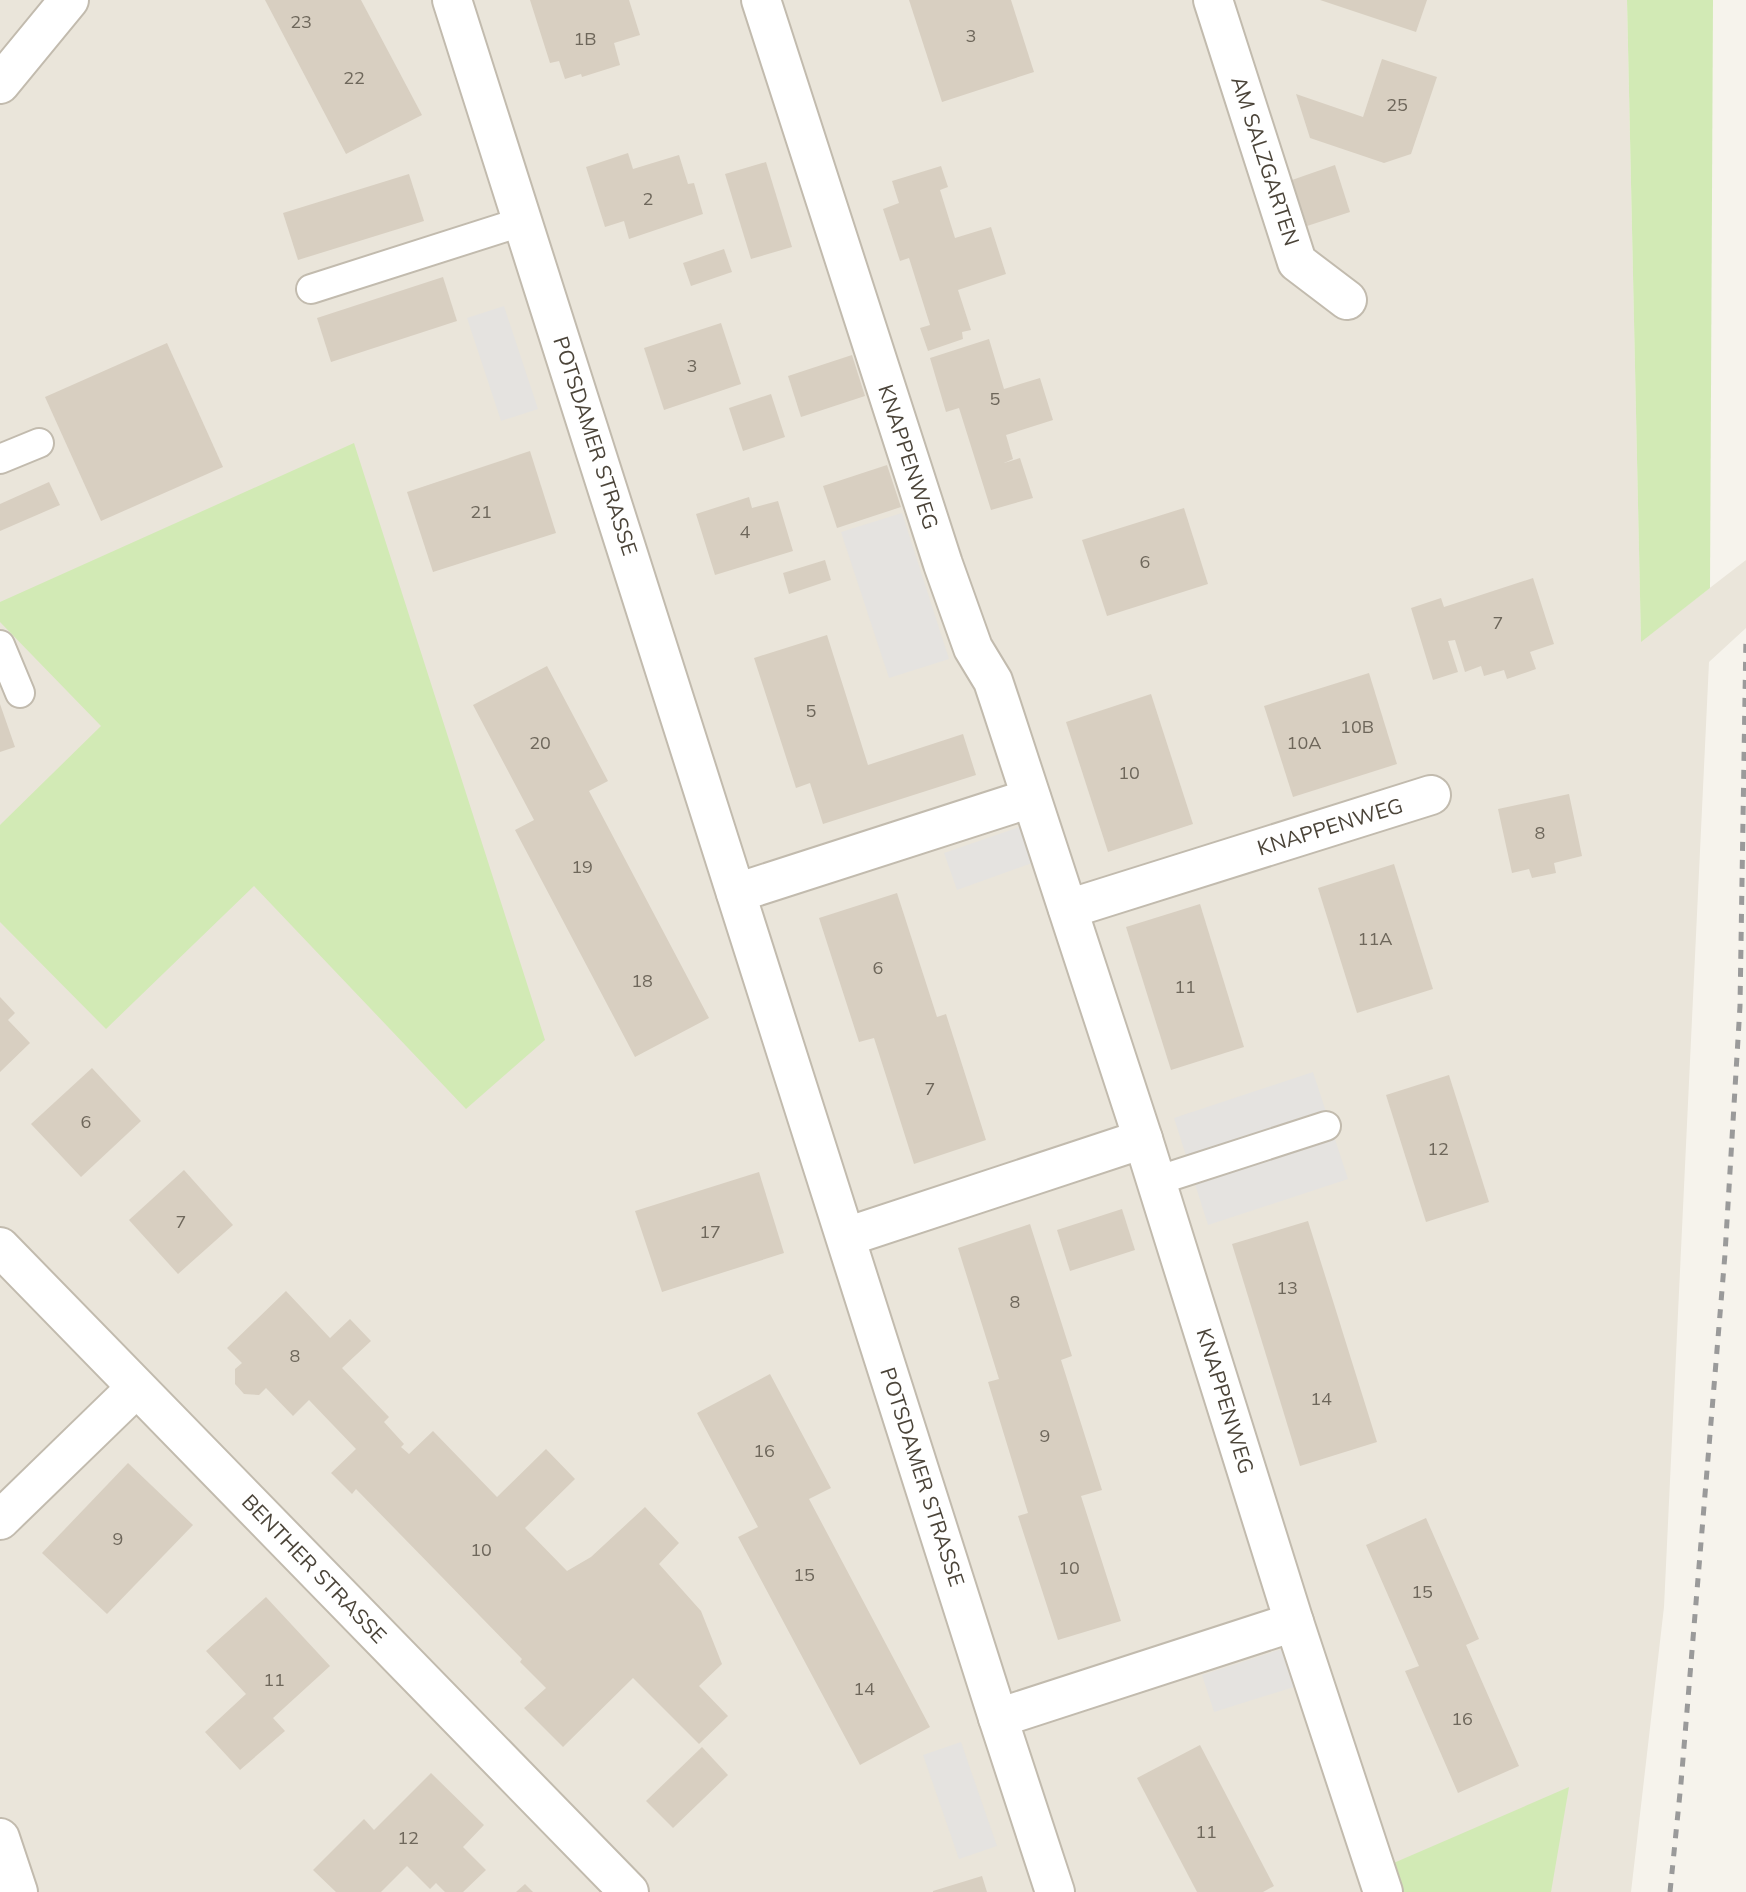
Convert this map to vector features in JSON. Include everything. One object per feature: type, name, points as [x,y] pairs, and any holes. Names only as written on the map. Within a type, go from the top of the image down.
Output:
[{"type":"street","points":[[0,84],[69,0]]},
{"type":"street","name":"POTSDAMER STRASSE","points":[[452,0],[1055,1892]]},
{"type":"street","name":"KNAPPENWEG","points":[[761,0],[943,564],[973,648],[993,681],[1068,909],[1294,1622],[1383,1892]]},
{"type":"street","name":"AM SALZGARTEN","points":[[1213,0],[1297,262],[1347,300]]},
{"type":"street","name":"KNAPPENWEG","points":[[1068,909],[1431,795]]},
{"type":"street","points":[[736,893],[1031,798]]},
{"type":"street","points":[[846,1237],[1143,1139]]},
{"type":"street","name":"BENTHER STRASSE","points":[[0,1247],[629,1892]]},
{"type":"street","points":[[0,1520],[136,1388]]},
{"type":"street","points":[[998,1718],[1294,1622]]},
{"type":"street","points":[[0,1838],[19,1892]]},
{"type":"lane","points":[[312,289],[524,221]]},
{"type":"lane","points":[[0,459],[39,443]]},
{"type":"lane","points":[[0,645],[20,693]]},
{"type":"lane","points":[[1156,1181],[1326,1126]]},
{"type":"shaded area","points":[[0,0],[1627,0],[1641,641],[1746,560],[1746,628],[1709,662],[1664,1607],[1631,1892],[0,1892]]},
{"type":"shaded area","points":[[504,306],[538,409],[501,421],[467,318]]},
{"type":"shaded area","points":[[902,513],[949,659],[889,678],[841,532]]},
{"type":"shaded area","points":[[1022,826],[1035,862],[957,890],[944,853]]},
{"type":"shaded area","points":[[1313,1072],[1348,1179],[1208,1225],[1174,1118]]},
{"type":"shaded area","points":[[1288,1647],[1300,1685],[1214,1712],[1202,1675]]},
{"type":"shaded area","points":[[961,1742],[997,1846],[959,1859],[923,1755]]},
{"type":"green space","points":[[1627,0],[1713,0],[1710,588],[1641,642]]},
{"type":"green space","points":[[354,443],[545,1040],[466,1109],[254,886],[106,1029],[0,922],[0,825],[101,726],[0,622],[0,602]]},
{"type":"green space","points":[[1569,1787],[1551,1892],[1398,1892],[1389,1865]]},
{"type":"building","points":[[265,0],[361,0],[422,115],[346,154]]},
{"type":"building","points":[[530,0],[629,0],[640,35],[614,43],[620,65],[582,77],[581,74],[565,79],[559,61],[550,63]]},
{"type":"building","points":[[909,0],[1011,0],[1034,72],[942,102]]},
{"type":"building","points":[[1320,0],[1427,0],[1416,32]]},
{"type":"building","points":[[1382,59],[1437,77],[1411,154],[1384,163],[1310,138],[1296,94],[1363,117]]},
{"type":"building","points":[[628,153],[633,169],[679,155],[688,184],[694,183],[703,214],[629,239],[624,221],[605,227],[586,167]]},
{"type":"building","points":[[766,162],[792,247],[751,259],[725,174]]},
{"type":"building","points":[[1335,165],[1350,212],[1307,226],[1292,180]]},
{"type":"building","points":[[941,166],[948,187],[940,190],[955,238],[991,227],[1006,274],[958,290],[971,330],[962,332],[963,339],[928,351],[920,328],[930,325],[909,258],[900,261],[883,209],[899,203],[892,181]]},
{"type":"building","points":[[409,174],[424,221],[298,260],[283,213]]},
{"type":"building","points":[[724,249],[732,272],[691,286],[683,263]]},
{"type":"building","points":[[443,277],[457,321],[331,362],[317,318]]},
{"type":"building","points":[[721,323],[741,384],[664,410],[644,348]]},
{"type":"building","points":[[989,339],[1004,389],[1040,378],[1053,420],[1006,435],[1013,459],[1004,463],[1020,458],[1033,498],[991,510],[959,408],[946,412],[930,358]]},
{"type":"building","points":[[167,343],[223,467],[101,521],[45,397]]},
{"type":"building","points":[[852,355],[865,396],[801,417],[788,376]]},
{"type":"building","points":[[771,394],[785,437],[743,451],[729,408]]},
{"type":"building","points":[[530,451],[556,533],[433,572],[407,492]]},
{"type":"building","points":[[887,465],[901,507],[837,528],[823,486]]},
{"type":"building","points":[[49,482],[60,505],[0,531],[0,504]]},
{"type":"building","points":[[749,497],[752,508],[778,501],[793,551],[715,575],[696,514]]},
{"type":"building","points":[[1184,508],[1208,584],[1107,616],[1082,540]]},
{"type":"building","points":[[825,560],[831,580],[789,594],[783,573]]},
{"type":"building","points":[[1533,578],[1554,644],[1530,652],[1536,669],[1507,679],[1504,670],[1484,676],[1481,666],[1465,672],[1455,640],[1448,641],[1458,672],[1433,680],[1411,608],[1441,598],[1444,607]]},
{"type":"building","points":[[827,635],[868,765],[963,734],[976,775],[823,824],[810,783],[796,788],[754,658]]},
{"type":"building","points":[[547,666],[608,781],[589,791],[709,1018],[635,1057],[515,830],[534,820],[473,705]]},
{"type":"building","points":[[1369,673],[1397,764],[1293,797],[1264,706]]},
{"type":"building","points":[[1151,694],[1193,824],[1108,852],[1066,722]]},
{"type":"building","points":[[0,704],[15,747],[0,752]]},
{"type":"building","points":[[1569,794],[1582,856],[1554,863],[1556,873],[1532,878],[1529,869],[1512,873],[1498,809]]},
{"type":"building","points":[[1394,864],[1433,989],[1357,1013],[1318,888]]},
{"type":"building","points":[[897,893],[937,1017],[946,1014],[986,1140],[914,1164],[874,1038],[859,1042],[819,918]]},
{"type":"building","points":[[1200,904],[1244,1047],[1171,1070],[1126,927]]},
{"type":"building","points":[[0,997],[15,1013],[8,1020],[30,1043],[0,1072]]},
{"type":"building","points":[[92,1068],[141,1121],[81,1177],[31,1124]]},
{"type":"building","points":[[1449,1075],[1489,1202],[1426,1222],[1386,1095]]},
{"type":"building","points":[[184,1170],[233,1225],[178,1274],[129,1220]]},
{"type":"building","points":[[759,1172],[784,1253],[662,1292],[635,1211]]},
{"type":"building","points":[[1122,1209],[1135,1250],[1070,1271],[1057,1230]]},
{"type":"building","points":[[1308,1221],[1377,1442],[1300,1466],[1232,1244]]},
{"type":"building","points":[[1030,1224],[1072,1356],[1061,1360],[1102,1490],[1081,1496],[1121,1621],[1058,1640],[1018,1516],[1028,1513],[988,1382],[999,1379],[958,1248]]},
{"type":"building","points":[[286,1291],[330,1338],[350,1319],[371,1341],[342,1368],[389,1417],[384,1422],[404,1444],[401,1447],[409,1454],[433,1431],[497,1497],[546,1449],[575,1479],[525,1528],[567,1571],[591,1557],[645,1507],[679,1543],[659,1564],[701,1611],[722,1664],[699,1686],[728,1716],[699,1744],[633,1678],[563,1747],[524,1708],[546,1688],[520,1662],[522,1659],[356,1489],[352,1494],[331,1473],[356,1449],[309,1400],[293,1416],[266,1388],[259,1395],[244,1394],[235,1384],[235,1369],[242,1363],[227,1348]]},
{"type":"building","points":[[770,1374],[831,1488],[809,1499],[930,1727],[860,1765],[738,1537],[758,1527],[697,1413]]},
{"type":"building","points":[[128,1463],[193,1525],[107,1614],[42,1553]]},
{"type":"building","points":[[1426,1518],[1479,1639],[1466,1645],[1519,1766],[1458,1793],[1405,1671],[1419,1666],[1366,1545]]},
{"type":"building","points":[[266,1597],[330,1666],[273,1718],[285,1731],[240,1770],[205,1732],[246,1694],[206,1651]]},
{"type":"building","points":[[1200,1745],[1274,1886],[1263,1892],[1197,1892],[1137,1778]]},
{"type":"building","points":[[702,1747],[728,1775],[673,1828],[646,1801]]},
{"type":"building","points":[[431,1773],[484,1825],[463,1847],[486,1870],[463,1892],[445,1892],[436,1883],[430,1889],[407,1866],[381,1892],[336,1892],[313,1870],[364,1819],[374,1830]]},
{"type":"building","points":[[982,1876],[987,1892],[933,1892],[933,1891]]},
{"type":"building","points":[[525,1884],[533,1892],[516,1892]]},
{"type":"railway","points":[[1670,1892],[1725,1254],[1740,1006],[1746,635]]}]
